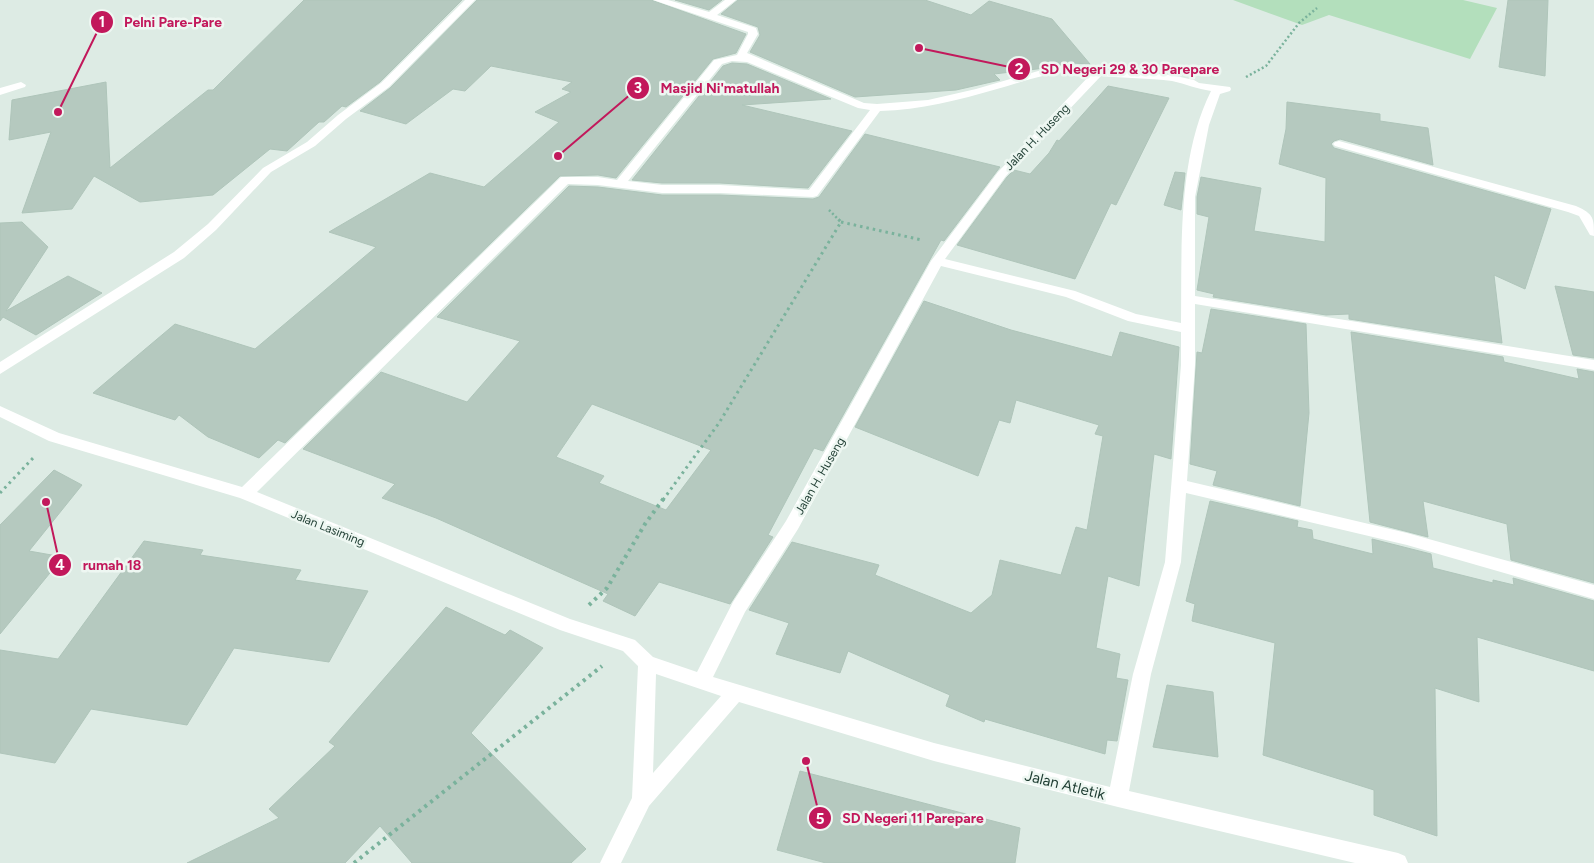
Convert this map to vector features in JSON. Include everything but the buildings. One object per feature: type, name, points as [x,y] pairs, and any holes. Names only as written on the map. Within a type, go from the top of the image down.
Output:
[{"type":"street","points":[[0,369],[179,255],[212,227],[267,170],[311,144],[342,117],[385,85],[470,0]]},
{"type":"street","points":[[658,0],[752,30],[753,34],[741,54],[862,106],[876,109],[935,101],[971,93],[1050,70],[1080,69],[1098,73],[1171,78],[1190,82],[1196,86],[1226,89]]},
{"type":"street","points":[[710,16],[731,0]]},
{"type":"street","points":[[619,185],[718,62],[732,58],[749,59]]},
{"type":"street","name":"Jalan H. Huseng","points":[[702,681],[739,607],[797,516],[889,352],[923,284],[947,246],[1002,174],[1098,73]]},
{"type":"street","points":[[0,92],[21,85]]},
{"type":"street","points":[[1118,798],[1142,674],[1173,562],[1188,374],[1190,196],[1194,168],[1203,125],[1215,92],[1226,89]]},
{"type":"street","points":[[245,494],[565,180],[598,181],[662,189],[720,189],[777,194],[813,193],[876,109]]},
{"type":"street","points":[[1339,144],[1572,209],[1584,214],[1594,232]]},
{"type":"street","points":[[937,262],[1070,294],[1133,318],[1189,329]]},
{"type":"street","points":[[1189,299],[1594,365]]},
{"type":"street","name":"Jalan Lasiming","points":[[0,411],[54,437],[245,494],[566,625],[629,644],[647,663]]},
{"type":"street","points":[[1179,485],[1407,539],[1594,592]]},
{"type":"street","points":[[642,799],[647,663]]},
{"type":"street","name":"Jalan Atletik","points":[[647,663],[735,693],[934,752],[1118,798],[1398,863]]},
{"type":"street","points":[[610,863],[642,799],[735,693]]},
{"type":"path","points":[[1226,89],[1266,66],[1299,23],[1317,8]]},
{"type":"path","points":[[813,193],[841,222],[947,246]]},
{"type":"path","points":[[566,625],[607,588],[645,524],[719,423],[841,222]]},
{"type":"path","points":[[0,493],[54,437]]},
{"type":"path","points":[[354,863],[629,644]]},
{"type":"green space","points":[[1233,0],[1463,0],[1497,8],[1470,59],[1329,15],[1302,25]]},
{"type":"place","name":"SD Negeri 29 & 30 Parepare","points":[[919,48]]},
{"type":"place","name":"Pelni Pare-Pare","points":[[58,112]]},
{"type":"place","name":"Masjid Ni'matullah","points":[[558,156]]},
{"type":"place","name":"rumah 18","points":[[46,502]]},
{"type":"place","name":"SD Negeri 11 Parepare","points":[[806,761]]}]
